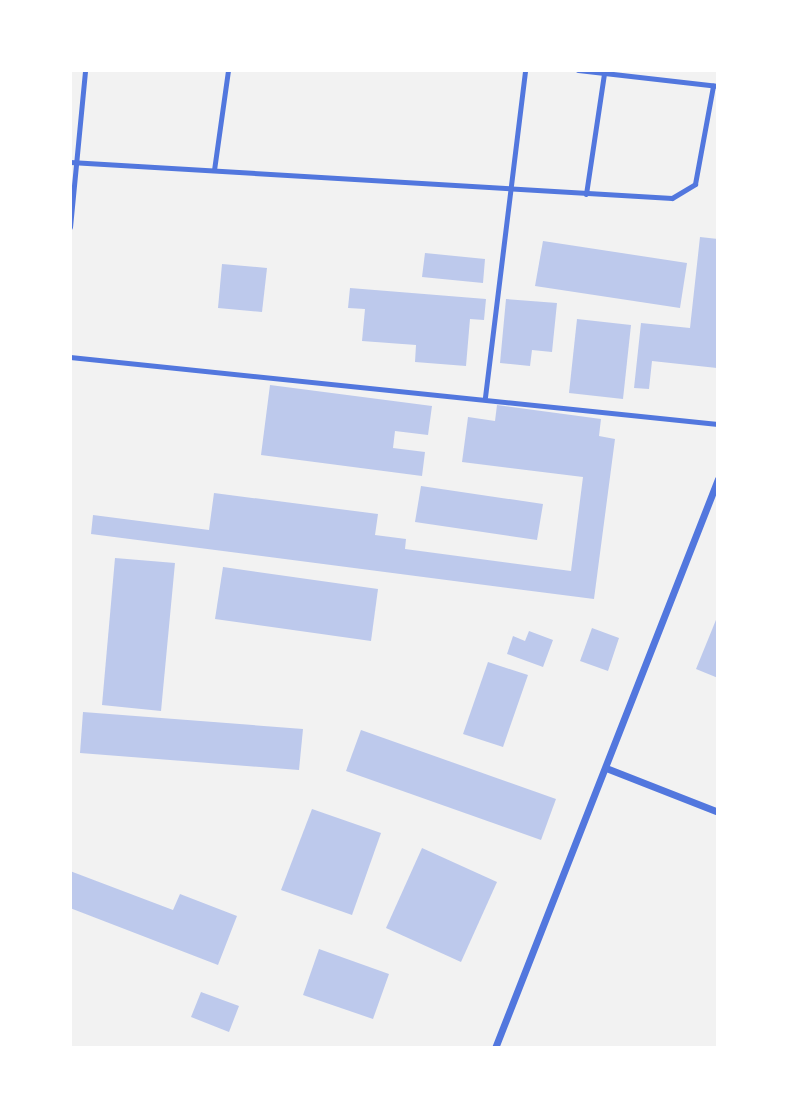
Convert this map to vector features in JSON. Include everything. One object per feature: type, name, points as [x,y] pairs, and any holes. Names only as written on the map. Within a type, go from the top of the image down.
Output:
[{"type":"street","points":[[495,1048],[718,479]]},
{"type":"street","points":[[606,768],[718,812]]},
{"type":"lane","points":[[70,227],[73,162],[85,70]]},
{"type":"lane","points":[[214,170],[228,70]]},
{"type":"lane","points":[[485,397],[508,190],[525,70]]},
{"type":"lane","points":[[73,162],[508,190],[586,194],[685,194],[695,184],[715,86],[578,70]]},
{"type":"lane","points":[[586,194],[604,74]]},
{"type":"lane","points":[[70,358],[485,397],[718,424]]},
{"type":"building","points":[[700,237],[718,239],[717,368],[652,361],[649,389],[634,388],[641,323],[690,328]]},
{"type":"building","points":[[543,241],[687,263],[680,308],[535,286]]},
{"type":"building","points":[[425,253],[485,259],[483,283],[422,277]]},
{"type":"building","points":[[222,264],[267,268],[262,312],[218,308]]},
{"type":"building","points":[[350,288],[486,299],[484,320],[470,319],[466,366],[415,362],[416,345],[362,341],[365,309],[348,308]]},
{"type":"building","points":[[506,299],[557,303],[552,352],[532,350],[530,366],[500,363]]},
{"type":"building","points":[[577,319],[631,325],[623,399],[569,393]]},
{"type":"building","points":[[270,385],[432,406],[428,435],[395,431],[393,448],[425,452],[422,476],[261,455]]},
{"type":"building","points":[[497,405],[601,419],[599,436],[615,439],[594,599],[91,534],[93,515],[209,530],[214,493],[378,514],[375,535],[406,539],[405,549],[571,571],[583,477],[462,462],[468,417],[495,421]]},
{"type":"building","points":[[421,486],[543,504],[537,540],[415,522]]},
{"type":"building","points":[[115,558],[175,563],[161,711],[102,705]]},
{"type":"building","points":[[223,567],[378,589],[371,641],[215,619]]},
{"type":"building","points":[[718,615],[718,678],[696,669]]},
{"type":"building","points":[[592,628],[619,638],[608,671],[580,661]]},
{"type":"building","points":[[529,631],[553,640],[543,667],[507,654],[513,636],[525,641]]},
{"type":"building","points":[[488,662],[528,675],[503,747],[463,734]]},
{"type":"building","points":[[83,712],[303,729],[299,770],[80,753]]},
{"type":"building","points":[[361,730],[556,799],[541,840],[346,771]]},
{"type":"building","points":[[312,809],[381,833],[352,915],[281,890]]},
{"type":"building","points":[[422,848],[497,882],[461,962],[386,928]]},
{"type":"building","points":[[70,871],[173,910],[180,894],[237,916],[218,965],[70,908]]},
{"type":"building","points":[[319,949],[389,974],[373,1019],[303,995]]},
{"type":"building","points":[[201,992],[239,1006],[229,1032],[191,1017]]}]
